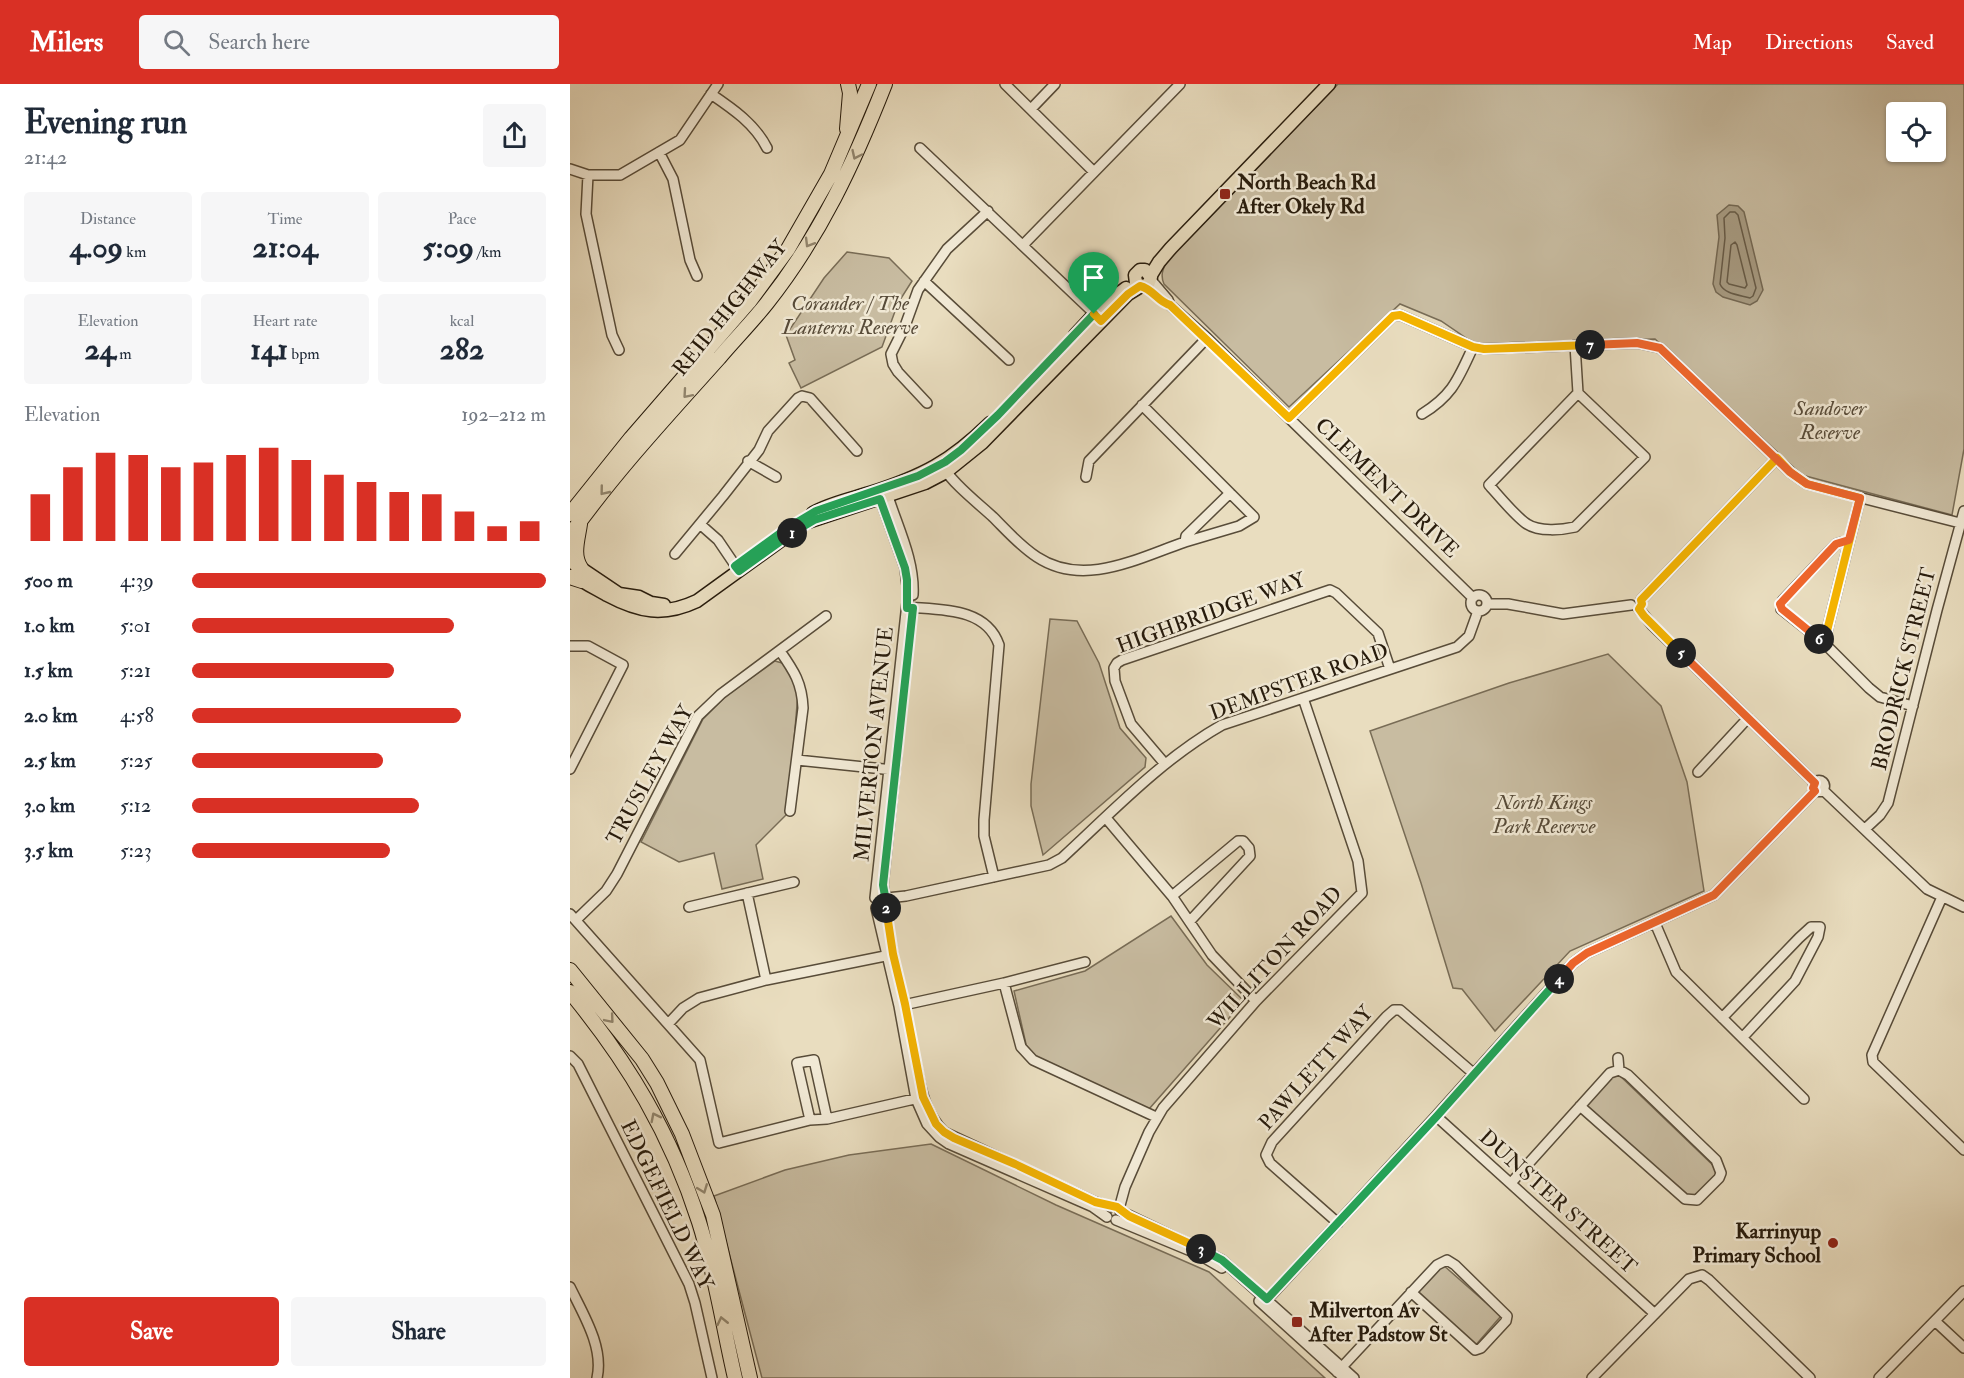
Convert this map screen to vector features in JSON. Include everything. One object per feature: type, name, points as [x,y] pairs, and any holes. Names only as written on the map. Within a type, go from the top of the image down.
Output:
[{"type":"highway","name":"REID HIGHWAY","points":[[576,516],[627,462],[759,312],[787,276],[807,248],[838,192],[859,150],[885,84]]},
{"type":"highway","name":"REID HIGHWAY","points":[[570,535],[576,516],[609,464],[739,315],[766,280],[809,215],[846,143],[863,87]]},
{"type":"highway","points":[[846,143],[850,93],[863,87]]},
{"type":"highway","points":[[575,572],[576,516]]},
{"type":"highway","points":[[570,970],[642,1059],[657,1083],[682,1134],[713,1215],[750,1378]]},
{"type":"highway","points":[[570,992],[597,1024],[629,1070],[655,1115],[676,1160],[699,1223],[735,1378]]},
{"type":"main road","points":[[1144,279],[1155,258],[1176,232],[1319,84]]},
{"type":"main road","points":[[575,572],[619,594],[639,597],[651,603],[665,605],[684,600],[806,524],[883,493],[918,476],[944,468],[982,443],[1098,318],[1144,279],[1329,84]]},
{"type":"street","points":[[570,169],[588,175],[620,175],[680,140],[718,84]]},
{"type":"street","points":[[1005,84],[1094,172]]},
{"type":"street","points":[[1031,109],[1055,84]]},
{"type":"street","points":[[1023,245],[1180,84]]},
{"type":"street","points":[[863,87],[873,105],[872,116]]},
{"type":"street","points":[[711,94],[735,110],[760,134],[767,148]]},
{"type":"street","points":[[920,148],[1098,318]]},
{"type":"street","points":[[659,152],[673,179],[690,260],[697,276]]},
{"type":"street","points":[[588,175],[586,214],[612,334],[618,350]]},
{"type":"street","points":[[927,403],[898,372],[891,354],[924,280],[947,249],[988,211]]},
{"type":"street","name":"CLEMENT DRIVE","points":[[1144,279],[1473,598]]},
{"type":"street","points":[[924,280],[1009,360]]},
{"type":"street","points":[[1289,418],[1393,316],[1400,315],[1473,347],[1484,349],[1637,343],[1660,348],[1790,472],[1807,484],[1960,523]]},
{"type":"street","points":[[1086,477],[1089,461],[1207,338]]},
{"type":"street","points":[[1575,345],[1578,393],[1645,457],[1579,524],[1565,530],[1538,528],[1527,524],[1489,485],[1578,393]]},
{"type":"street","points":[[1422,414],[1438,404],[1451,391],[1473,347]]},
{"type":"street","points":[[675,554],[701,525],[748,461],[759,450],[768,431],[789,406],[802,396],[810,398],[817,404],[857,452]]},
{"type":"street","points":[[944,468],[1021,545],[1054,566],[1078,571],[1103,570],[1239,526],[1254,517],[1142,405]]},
{"type":"street","points":[[1777,458],[1637,605],[1652,625],[1818,788],[1914,878],[1927,889],[1964,907]]},
{"type":"street","points":[[748,461],[776,477]]},
{"type":"street","name":"MILVERTON AVENUE","points":[[883,493],[905,568],[910,608],[891,770],[883,902],[890,955],[920,1098],[936,1124],[954,1138],[1095,1202],[1214,1262],[1265,1302],[1341,1372],[1353,1378]]},
{"type":"street","points":[[1185,542],[1186,536],[1230,493]]},
{"type":"street","points":[[1824,643],[1860,498]]},
{"type":"street","name":"BRODRICK STREET","points":[[1865,830],[1888,804],[1964,511]]},
{"type":"street","points":[[701,525],[718,540],[737,569]]},
{"type":"street","points":[[1849,540],[1836,544],[1780,604],[1782,609],[1824,643],[1880,697],[1913,706]]},
{"type":"street","name":"HIGHBRIDGE WAY","points":[[1165,764],[1131,724],[1116,681],[1114,668],[1122,660],[1330,590],[1378,633],[1390,669]]},
{"type":"street","name":"CLEMENT DRIVE","points":[[1473,598],[1478,595],[1486,599],[1487,604],[1508,604],[1563,614],[1637,605]]},
{"type":"street","name":"CLEMENT DRIVE","points":[[1473,598],[1472,607],[1478,611]]},
{"type":"street","points":[[1478,611],[1483,610],[1487,604]]},
{"type":"street","points":[[910,608],[970,615],[991,628],[996,635],[999,645],[984,820],[984,837],[994,877]]},
{"type":"street","name":"DEMPSTER ROAD","points":[[883,902],[1049,865],[1062,858],[1165,764],[1222,725],[1457,647],[1469,636],[1478,611]]},
{"type":"street","name":"TRUSLEY WAY","points":[[573,917],[606,891],[617,874],[698,716],[721,694],[826,616]]},
{"type":"street","points":[[570,646],[588,646],[623,665],[570,769]]},
{"type":"street","points":[[780,651],[797,675],[802,692],[803,708],[790,811]]},
{"type":"street","name":"WILLITON ROAD","points":[[1114,1212],[1156,1117],[1256,1001],[1362,893],[1358,861],[1303,698]]},
{"type":"street","points":[[1698,772],[1748,718]]},
{"type":"street","points":[[797,760],[891,770]]},
{"type":"street","points":[[1265,1302],[1437,1116],[1573,963],[1587,953],[1714,895],[1818,788]]},
{"type":"street","points":[[1106,818],[1172,896],[1212,955],[1256,1001]]},
{"type":"street","points":[[1172,896],[1238,841],[1243,841],[1249,848],[1250,856],[1190,921]]},
{"type":"street","points":[[689,907],[794,882]]},
{"type":"street","points":[[747,893],[765,980]]},
{"type":"street","points":[[1942,897],[1872,1055],[1873,1062],[1964,1150]]},
{"type":"street","points":[[573,917],[700,1060],[719,1143],[810,1120],[826,1119],[920,1098]]},
{"type":"street","points":[[1655,922],[1676,972],[1804,1099]]},
{"type":"street","points":[[1722,1017],[1799,938],[1811,927],[1820,927],[1818,936],[1795,981],[1743,1037]]},
{"type":"street","points":[[669,1023],[683,1008],[699,998],[765,980],[890,955]]},
{"type":"street","points":[[902,1005],[1004,983],[1085,962]]},
{"type":"street","points":[[1004,983],[1021,1047],[1026,1054],[1033,1060],[1156,1117]]},
{"type":"street","name":"PAWLETT WAY","points":[[1338,1223],[1270,1163],[1266,1155],[1272,1142],[1334,1073],[1394,1010],[1400,1010],[1473,1073]]},
{"type":"street","name":"EDGEFIELD WAY","points":[[570,1056],[578,1064],[689,1284],[712,1378]]},
{"type":"street","points":[[1618,1058],[1619,1070]]},
{"type":"street","points":[[810,1120],[797,1063],[814,1060],[826,1119]]},
{"type":"street","points":[[1511,1183],[1580,1106],[1610,1073],[1619,1070],[1628,1075],[1716,1160],[1721,1173],[1716,1182],[1702,1196],[1691,1201],[1679,1195],[1580,1106]]},
{"type":"street","name":"DUNSTER STREET","points":[[1437,1116],[1655,1314]]},
{"type":"street","points":[[1341,1372],[1411,1292],[1437,1264],[1447,1260],[1506,1312],[1506,1321],[1481,1348],[1475,1350],[1411,1292]]},
{"type":"street","points":[[1592,1378],[1689,1279],[1702,1275],[1810,1378]]},
{"type":"street","points":[[570,1287],[596,1348],[600,1367],[597,1378]]},
{"type":"street","points":[[1879,1378],[1964,1291]]},
{"type":"street","points":[[1935,1321],[1964,1348]]},
{"type":"green space","name":"Sandover Reserve","points":[[1338,84],[1964,84],[1964,449],[1952,515],[1802,475],[1655,339],[1475,344],[1441,321],[1400,304],[1289,407],[1164,284],[1163,269],[1167,261]]},
{"type":"green space","name":"Corander / The Lanterns Reserve","points":[[847,252],[889,258],[912,281],[898,303],[882,347],[801,388],[789,363],[795,360],[786,335],[824,278]]},
{"type":"green space","points":[[1050,619],[1077,621],[1099,663],[1120,728],[1146,758],[1145,767],[1043,855],[1031,806],[1031,784]]},
{"type":"green space","name":"North Kings Park Reserve","points":[[1608,654],[1661,706],[1687,782],[1704,891],[1570,951],[1495,1031],[1462,989],[1453,988],[1421,883],[1370,731],[1509,683]]},
{"type":"green space","points":[[775,661],[786,666],[798,693],[788,813],[756,845],[763,879],[722,889],[714,853],[679,862],[641,842],[703,719],[726,696]]},
{"type":"green space","points":[[1171,916],[1207,965],[1244,1001],[1149,1109],[1028,1053],[1014,991],[1085,971]]},
{"type":"green space","points":[[1616,1072],[1720,1172],[1689,1204],[1584,1108]]},
{"type":"green space","points":[[931,1144],[1056,1205],[1209,1272],[1325,1378],[762,1378],[714,1196],[785,1170],[849,1155]]},
{"type":"green space","points":[[1442,1264],[1501,1316],[1474,1347],[1415,1296]]},
{"type":"water","points":[[1729,205],[1738,206],[1744,212],[1763,290],[1757,301],[1750,305],[1723,297],[1716,292],[1713,284],[1719,237],[1717,215]]},
{"type":"place","name":"North Beach Rd After Okely Rd","points":[[1225,194]]},
{"type":"place","name":"Karrinyup Primary School","points":[[1833,1243]]},
{"type":"place","name":"Milverton Av After Padstow St","points":[[1297,1322]]},
{"type":"route","points":[[1094,314],[998,415],[945,462],[918,476],[816,511],[786,529],[735,566],[739,571],[796,529],[814,520],[880,499],[894,536],[905,568],[907,608],[913,608],[883,888],[888,900],[885,909],[886,917],[923,1097],[936,1124],[954,1138],[1095,1202],[1117,1207],[1120,1211],[1153,1228],[1216,1256],[1267,1299],[1437,1116],[1573,963],[1587,953],[1714,895],[1815,791],[1813,788],[1815,783],[1639,609],[1642,604],[1641,600],[1647,593],[1777,458],[1790,472],[1807,484],[1860,498],[1824,643],[1782,609],[1780,604],[1836,544],[1849,540],[1860,498],[1807,484],[1790,472],[1777,458],[1660,348],[1637,343],[1484,349],[1473,347],[1400,315],[1393,316],[1289,418],[1207,338],[1148,288],[1140,286],[1128,294],[1101,321],[1094,314]]}]
